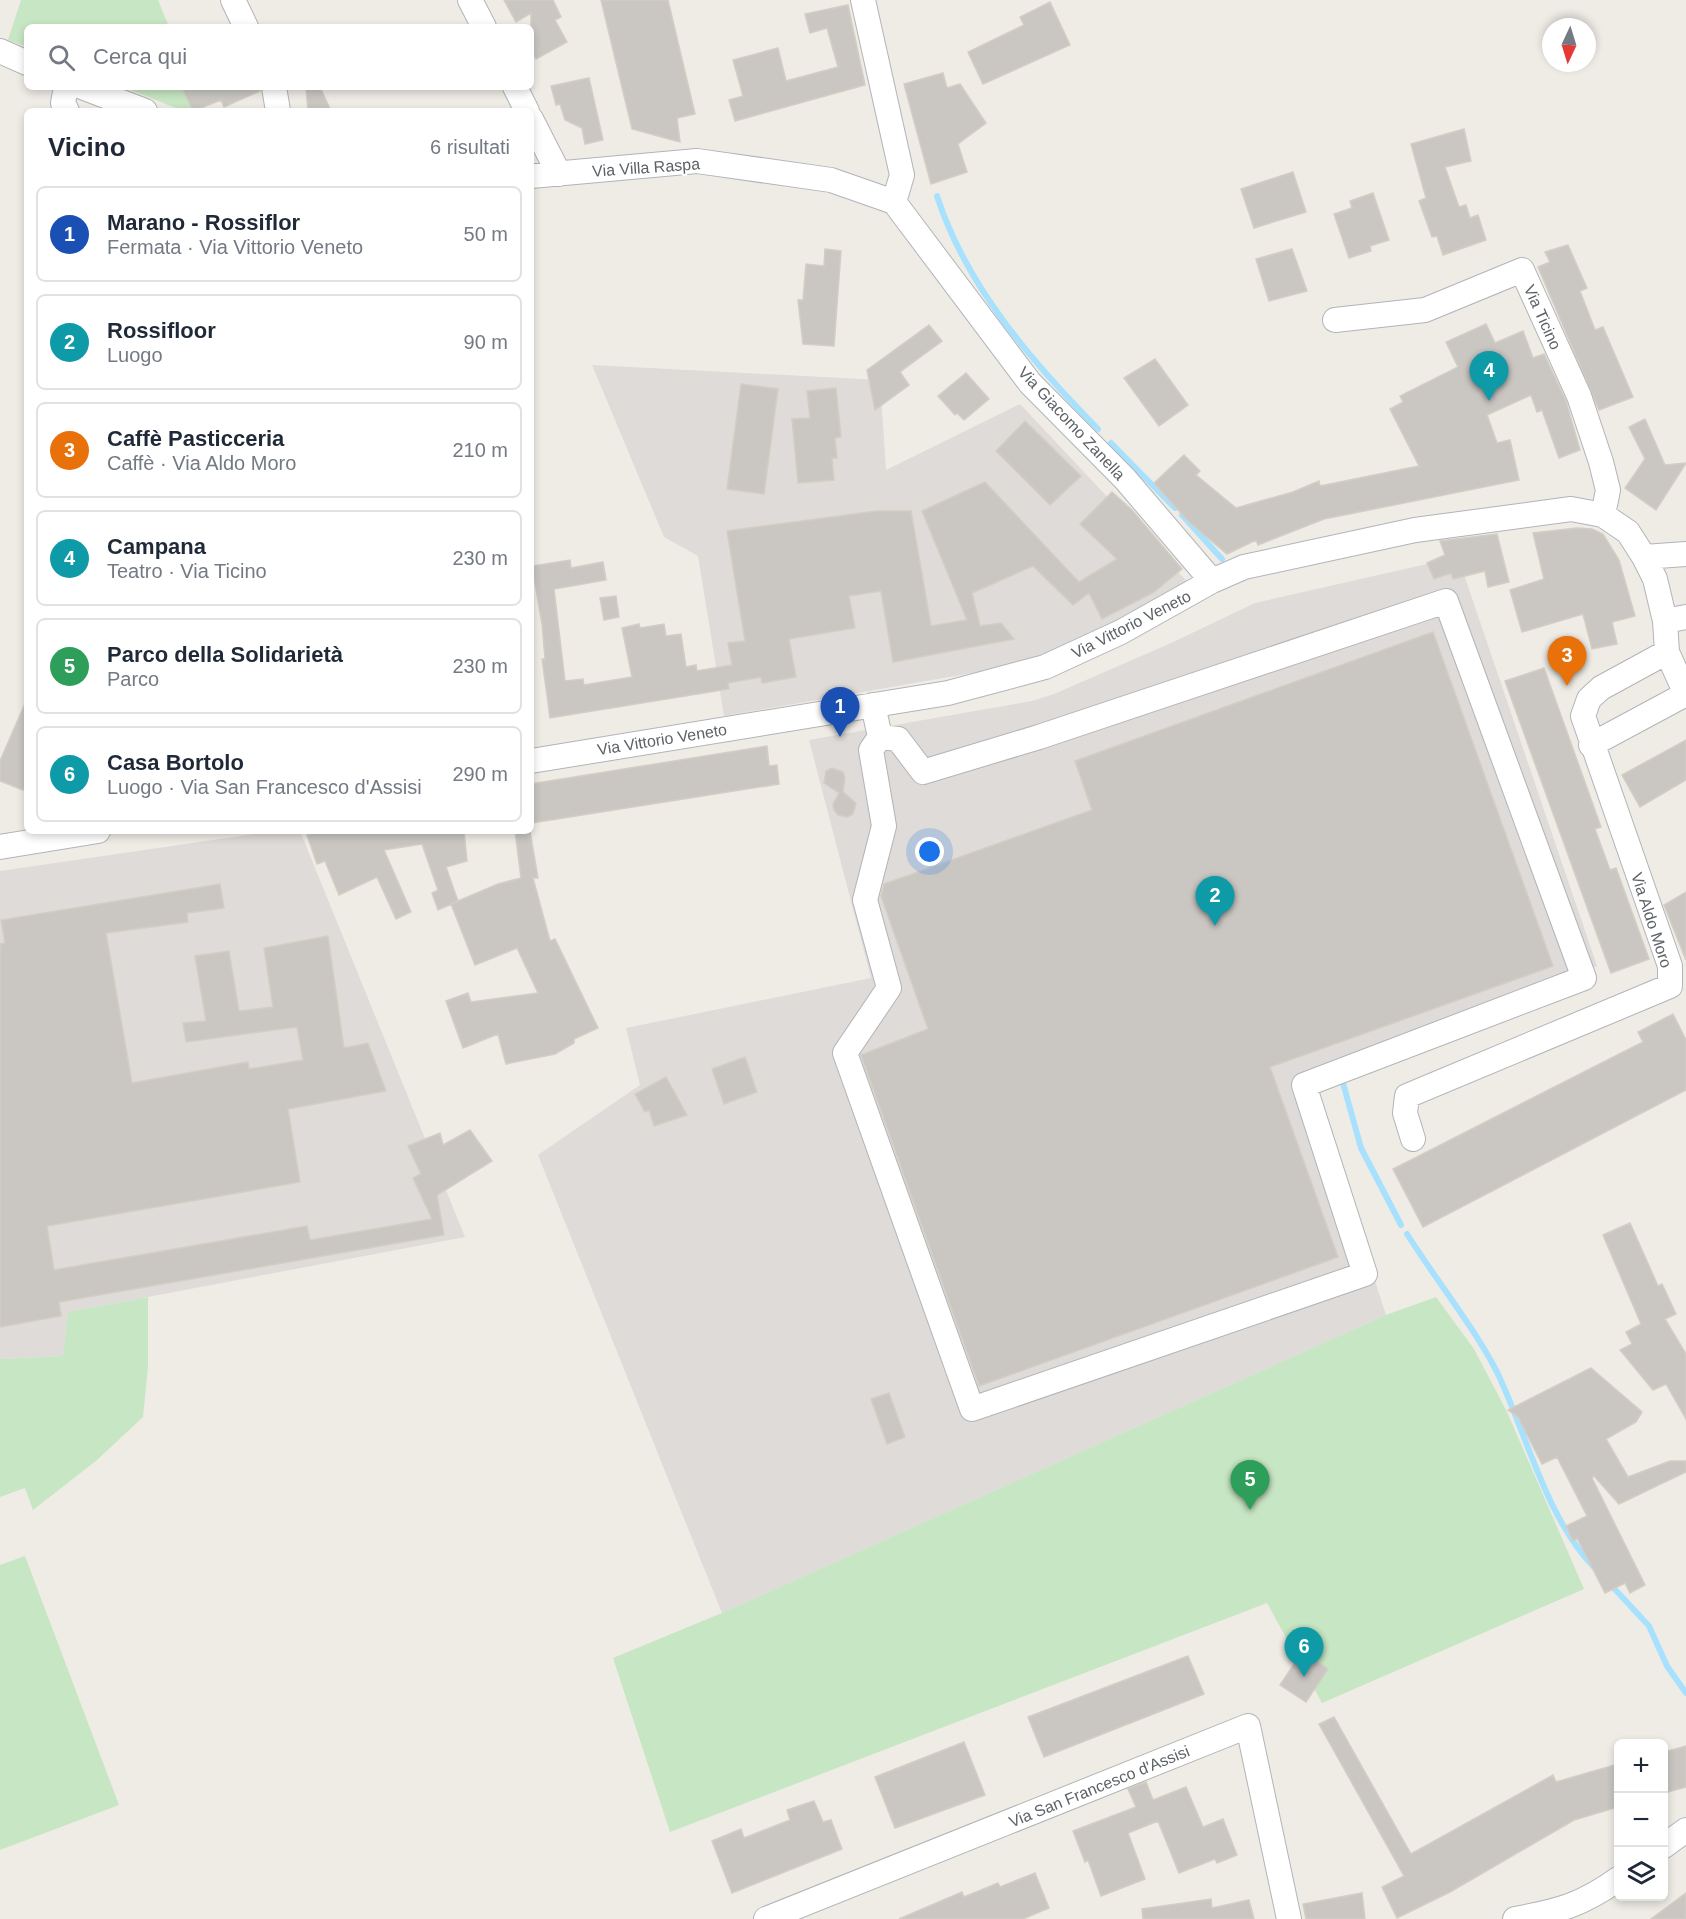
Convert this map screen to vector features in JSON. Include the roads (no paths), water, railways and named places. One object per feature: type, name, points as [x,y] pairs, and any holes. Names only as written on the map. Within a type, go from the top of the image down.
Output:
[{"type":"street","points":[[233,0],[245,24]]},
{"type":"street","points":[[470,0],[482,24]]},
{"type":"street","points":[[863,0],[902,175],[894,202]]},
{"type":"street","points":[[0,51],[24,62]]},
{"type":"street","points":[[65,90],[63,103],[66,108]]},
{"type":"street","points":[[90,90],[137,108]]},
{"type":"street","points":[[274,90],[277,108]]},
{"type":"street","points":[[516,90],[526,108]]},
{"type":"street","points":[[534,125],[560,174]]},
{"type":"street","name":"Via Villa Raspa","points":[[534,176],[696,161],[831,180],[894,202]]},
{"type":"street","name":"Via Giacomo Zanella","points":[[894,202],[1030,383],[1125,479],[1212,581]]},
{"type":"street","name":"Via Ticino","points":[[1335,320],[1425,310],[1522,270],[1579,396],[1590,429],[1608,490],[1603,515]]},
{"type":"street","name":"Via Vittorio Veneto","points":[[534,760],[948,693],[1045,667],[1121,632],[1212,581],[1244,567],[1415,530],[1571,509],[1603,515],[1629,532],[1675,619],[1680,676]]},
{"type":"street","points":[[1644,557],[1686,554]]},
{"type":"street","points":[[873,705],[880,737],[871,750],[884,826],[865,900],[889,988],[845,1053],[972,1409],[1365,1274],[1305,1085],[1584,978],[1446,601],[1039,737],[923,772],[898,739],[880,737]]},
{"type":"street","points":[[1591,745],[1680,676]]},
{"type":"street","name":"Via Aldo Moro","points":[[1413,1139],[1405,1113],[1407,1096],[1678,988],[1591,745],[1583,716],[1589,699],[1601,688],[1680,676]]},
{"type":"street","points":[[0,847],[80,834]]},
{"type":"street","name":"Via San Francesco d'Assisi","points":[[766,1919],[1248,1726],[1289,1919]]},
{"type":"street","points":[[1668,1843],[1686,1830]]},
{"type":"street","points":[[1515,1919],[1559,1915],[1591,1899],[1614,1882]]},
{"type":"waterway","points":[[937,196],[965,261],[983,292],[1026,350],[1098,429]]},
{"type":"waterway","points":[[1111,443],[1175,508]]},
{"type":"waterway","points":[[1182,515],[1222,559]]},
{"type":"waterway","points":[[1341,1076],[1361,1148],[1401,1225]]},
{"type":"waterway","points":[[1407,1234],[1487,1354],[1508,1396],[1551,1501],[1578,1549],[1595,1568]]},
{"type":"waterway","points":[[1610,1584],[1649,1626],[1667,1666],[1686,1693]]},
{"type":"place","name":"Campana","points":[[1489,401]]},
{"type":"place","name":"Caffè Pasticceria","points":[[1567,686]]},
{"type":"place","name":"Marano - Rossiflor","points":[[840,737]]},
{"type":"place","name":"Rossifloor","points":[[1215,926]]},
{"type":"place","name":"Parco della Solidarietà","points":[[1250,1510]]},
{"type":"place","name":"Casa Bortolo","points":[[1304,1677]]}]
